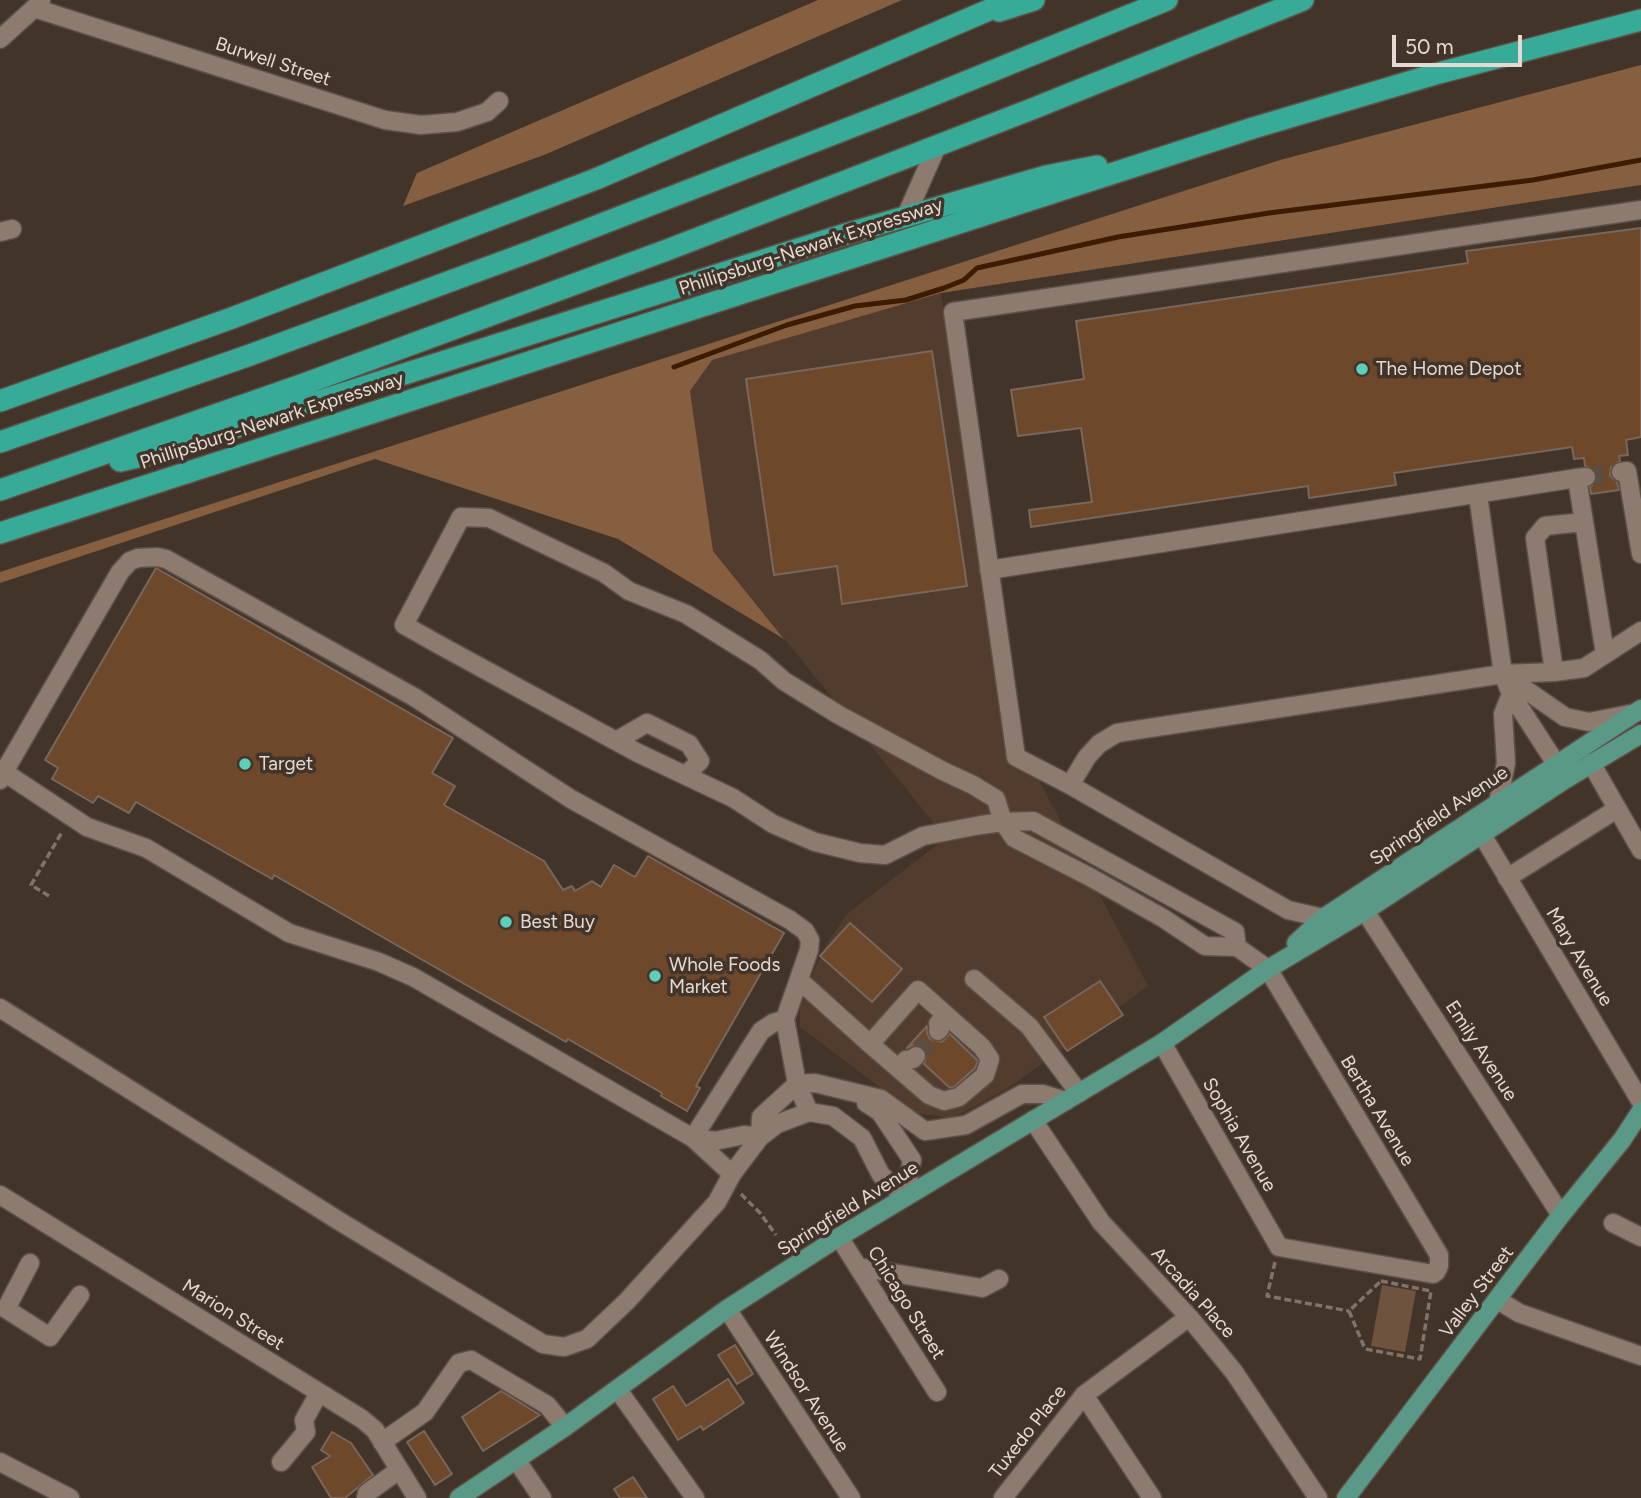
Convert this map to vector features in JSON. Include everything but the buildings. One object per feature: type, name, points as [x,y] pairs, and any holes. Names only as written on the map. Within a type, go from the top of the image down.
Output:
[{"type":"highway","points":[[0,401],[232,318],[596,179],[1012,0]]},
{"type":"highway","points":[[953,26],[1034,0]]},
{"type":"highway","points":[[0,442],[532,251],[928,98],[1167,0]]},
{"type":"highway","name":"Phillipsburg-Newark Expressway","points":[[32,479],[500,312],[937,146],[1303,0]]},
{"type":"highway","name":"Phillipsburg-Newark Expressway","points":[[0,533],[1192,147],[1427,76],[1641,20]]},
{"type":"highway","points":[[0,490],[32,479],[152,454],[906,216],[1045,176],[1192,147]]},
{"type":"main road","name":"Springfield Avenue","points":[[459,1498],[618,1390],[727,1309],[839,1237],[1162,1043],[1268,969],[1365,911],[1481,833],[1638,711]]},
{"type":"main road","name":"Springfield Avenue","points":[[1268,969],[1323,918],[1498,802],[1561,771],[1591,763],[1641,734]]},
{"type":"main road","name":"Valley Street","points":[[1346,1498],[1561,1215],[1622,1140],[1641,1111]]},
{"type":"street","points":[[0,38],[39,4]]},
{"type":"street","name":"Burwell Street","points":[[39,4],[385,120],[421,125],[457,122],[487,112],[499,101]]},
{"type":"street","points":[[906,216],[937,146]]},
{"type":"street","points":[[1323,918],[1288,910],[1016,757],[953,312],[1641,211]]},
{"type":"street","points":[[1621,472],[1628,471],[1641,554]]},
{"type":"street","points":[[989,570],[1582,478],[1583,522],[1605,654]]},
{"type":"street","points":[[1478,495],[1503,674],[1511,694],[1561,771]]},
{"type":"street","points":[[1237,947],[1235,932],[1033,821],[1003,822],[923,836],[885,855],[860,853],[815,842],[773,824],[733,798],[616,741],[404,625],[461,517],[489,518],[604,573],[629,591],[686,614],[760,660],[784,681],[839,715],[996,799],[1003,822],[1014,838],[1163,918],[1206,946],[1237,947],[1268,969]]},
{"type":"street","points":[[1554,672],[1535,538],[1545,526],[1583,522]]},
{"type":"street","points":[[732,1174],[694,1138],[413,977],[379,962],[289,933],[146,848],[87,827],[2,774],[124,566],[138,558],[157,556],[166,559],[414,697],[571,799],[790,920],[805,931],[810,940],[809,950],[785,1020],[797,1084],[809,1112]]},
{"type":"street","points":[[1070,785],[1087,757],[1099,744],[1117,733],[1503,674],[1554,672],[1584,667],[1641,631]]},
{"type":"street","points":[[1503,674],[1564,717],[1589,722],[1638,711]]},
{"type":"street","points":[[1498,802],[1506,763],[1503,714],[1511,694]]},
{"type":"street","points":[[616,741],[648,723],[689,744],[700,761],[687,775]]},
{"type":"street","points":[[1591,763],[1641,850]]},
{"type":"street","points":[[1507,878],[1617,809]]},
{"type":"street","name":"Mary Avenue","points":[[1481,833],[1641,1102]]},
{"type":"street","name":"Emily Avenue","points":[[1365,911],[1561,1215]]},
{"type":"street","name":"Bertha Avenue","points":[[1268,969],[1439,1255],[1439,1266],[1433,1274],[1279,1247]]},
{"type":"street","points":[[974,979],[1029,1026],[1073,1097]]},
{"type":"street","points":[[799,980],[870,1044],[907,1058],[929,1095],[944,1101],[959,1097],[985,1075],[989,1059],[982,1046],[938,1024],[918,990],[870,1044]]},
{"type":"street","points":[[0,1008],[344,1224],[543,1344],[564,1347],[587,1339],[626,1301],[717,1202],[732,1174],[760,1137],[777,1124],[809,1112],[832,1116],[862,1138],[881,1175],[905,1197]]},
{"type":"street","points":[[694,1138],[761,1031],[773,1023],[785,1020]]},
{"type":"street","name":"Sophia Avenue","points":[[1162,1043],[1279,1247]]},
{"type":"street","points":[[760,1137],[761,1117],[797,1084],[815,1083],[881,1100],[925,1131],[967,1125],[1022,1094],[1073,1097]]},
{"type":"street","points":[[848,1091],[880,1112],[912,1160],[905,1197]]},
{"type":"street","name":"Arcadia Place","points":[[1032,1120],[1101,1222],[1189,1317],[1234,1372],[1318,1498]]},
{"type":"street","points":[[694,1138],[715,1142],[744,1135],[760,1137]]},
{"type":"street","name":"Marion Street","points":[[0,1195],[362,1419],[375,1430],[417,1498]]},
{"type":"street","points":[[1613,1223],[1641,1237]]},
{"type":"street","name":"Chicago Street","points":[[839,1237],[937,1392]]},
{"type":"street","points":[[30,1263],[3,1313],[50,1337],[80,1295]]},
{"type":"street","points":[[858,1267],[982,1288],[999,1279]]},
{"type":"street","points":[[1497,1300],[1519,1313],[1641,1356]]},
{"type":"street","name":"Windsor Avenue","points":[[727,1309],[851,1498]]},
{"type":"street","name":"Tuxedo Place","points":[[1003,1498],[1084,1395],[1189,1317]]},
{"type":"street","points":[[382,1442],[425,1412],[459,1363],[471,1360],[547,1405],[565,1427]]},
{"type":"street","points":[[618,1390],[695,1498]]},
{"type":"street","points":[[281,1462],[306,1432],[304,1420],[319,1393]]},
{"type":"street","points":[[1084,1395],[1152,1498]]},
{"type":"street","points":[[517,1461],[542,1498]]},
{"type":"street","points":[[0,1462],[70,1498]]},
{"type":"street","points":[[366,1498],[367,1493],[399,1470]]},
{"type":"path","points":[[49,896],[31,885],[71,817]]},
{"type":"path","points":[[741,1194],[760,1213],[776,1235]]},
{"type":"path","points":[[1279,1247],[1267,1296],[1349,1311]]},
{"type":"path","points":[[1381,1281],[1431,1291],[1420,1359],[1365,1349],[1349,1311],[1381,1281]]},
{"type":"shaded area","points":[[818,0],[902,0],[544,155],[403,206],[417,173]]},
{"type":"shaded area","points":[[1641,65],[1641,185],[941,293],[712,360],[690,391],[713,551],[784,639],[618,539],[375,459],[0,583],[0,572],[1280,160]]},
{"type":"shaded area","points":[[941,293],[1007,720],[1148,986],[1010,1087],[953,1118],[914,1113],[800,1027],[800,1001],[827,943],[848,913],[946,838],[713,551],[690,391],[712,359]]},
{"type":"shaded area","points":[[1382,1285],[1416,1291],[1405,1352],[1371,1346]]},
{"type":"waterway","points":[[674,367],[787,325],[855,306],[906,300],[944,288],[964,280],[977,268],[1118,237],[1269,213],[1533,180],[1641,160]]},
{"type":"tunnel","points":[[1586,477],[1621,472]]},
{"type":"tunnel","points":[[916,1056],[938,1031]]},
{"type":"place","name":"The Home Depot","points":[[1362,369]]},
{"type":"place","name":"Target","points":[[245,764]]},
{"type":"place","name":"Best Buy","points":[[506,922]]},
{"type":"place","name":"Whole Foods Market","points":[[655,976]]}]
